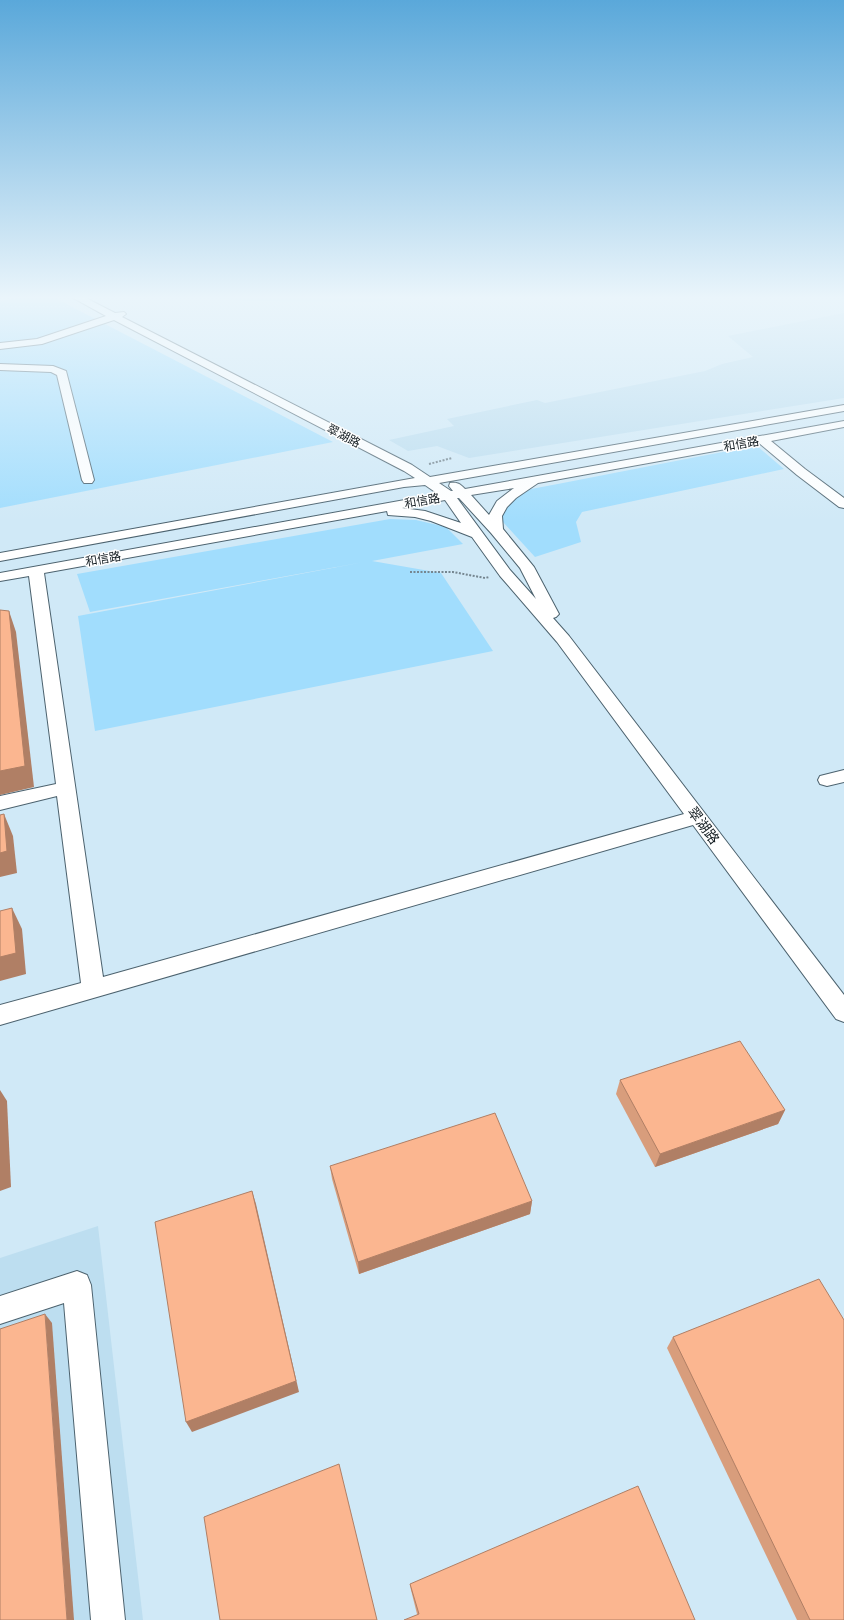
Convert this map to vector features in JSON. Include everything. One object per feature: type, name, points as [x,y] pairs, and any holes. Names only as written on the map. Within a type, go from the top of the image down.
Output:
[{"type":"street","points":[[57,371],[62,373],[88,480]]},
{"type":"street","name":"翠湖路","points":[[225,371],[408,468],[431,475],[448,495],[505,573],[563,639],[844,1012]]},
{"type":"street","name":"翠湖路","points":[[234,371],[419,461]]},
{"type":"street","name":"和信路","points":[[0,556],[404,483],[431,475],[445,478],[844,408]]},
{"type":"street","name":"和信路","points":[[0,577],[545,477],[763,440],[844,424]]},
{"type":"street","points":[[763,440],[801,472],[844,504]]},
{"type":"street","points":[[496,530],[496,513],[503,504],[522,488],[545,477]]},
{"type":"street","name":"翠湖路","points":[[445,478],[462,492],[527,567],[563,639]]},
{"type":"street","points":[[347,513],[400,512],[419,514],[445,521],[477,535]]},
{"type":"street","points":[[36,570],[93,988]]},
{"type":"street","points":[[0,803],[66,788]]},
{"type":"street","points":[[0,1015],[698,817]]},
{"type":"street","points":[[0,1310],[76,1285],[108,1620]]},
{"type":"path","points":[[410,572],[453,572],[485,578],[505,573]]},
{"type":"shaded area","points":[[0,371],[195,371],[333,442],[0,508]]},
{"type":"shaded area","points":[[705,371],[844,371],[844,398],[469,458],[437,446],[408,451],[389,440],[454,426],[447,419],[537,400],[545,403]]},
{"type":"shaded area","points":[[757,446],[784,469],[582,512],[576,522],[581,542],[535,557],[503,522],[503,511],[518,495],[531,489]]},
{"type":"shaded area","points":[[390,519],[416,520],[446,527],[463,544],[372,561],[441,573],[493,651],[95,731],[78,616],[364,562],[90,612],[77,574]]},
{"type":"shaded area","points":[[98,1226],[143,1620],[0,1620],[0,1258]]},
{"type":"building","points":[[0,610],[9,611],[25,766],[0,771]]},
{"type":"building","points":[[4,814],[7,851],[0,853],[0,815]]},
{"type":"building","points":[[12,908],[16,953],[0,957],[0,911]]},
{"type":"building","points":[[740,1041],[785,1110],[660,1154],[620,1080]]},
{"type":"building","points":[[495,1113],[532,1201],[358,1262],[330,1166]]},
{"type":"building","points":[[252,1191],[296,1381],[186,1422],[155,1222]]},
{"type":"building","points":[[819,1279],[844,1320],[844,1620],[810,1620],[673,1337]]},
{"type":"building","points":[[45,1314],[67,1620],[0,1620],[0,1329]]},
{"type":"building","points":[[339,1464],[377,1620],[220,1620],[204,1517]]},
{"type":"building","points":[[638,1486],[695,1620],[404,1620],[419,1614],[410,1584]]}]
